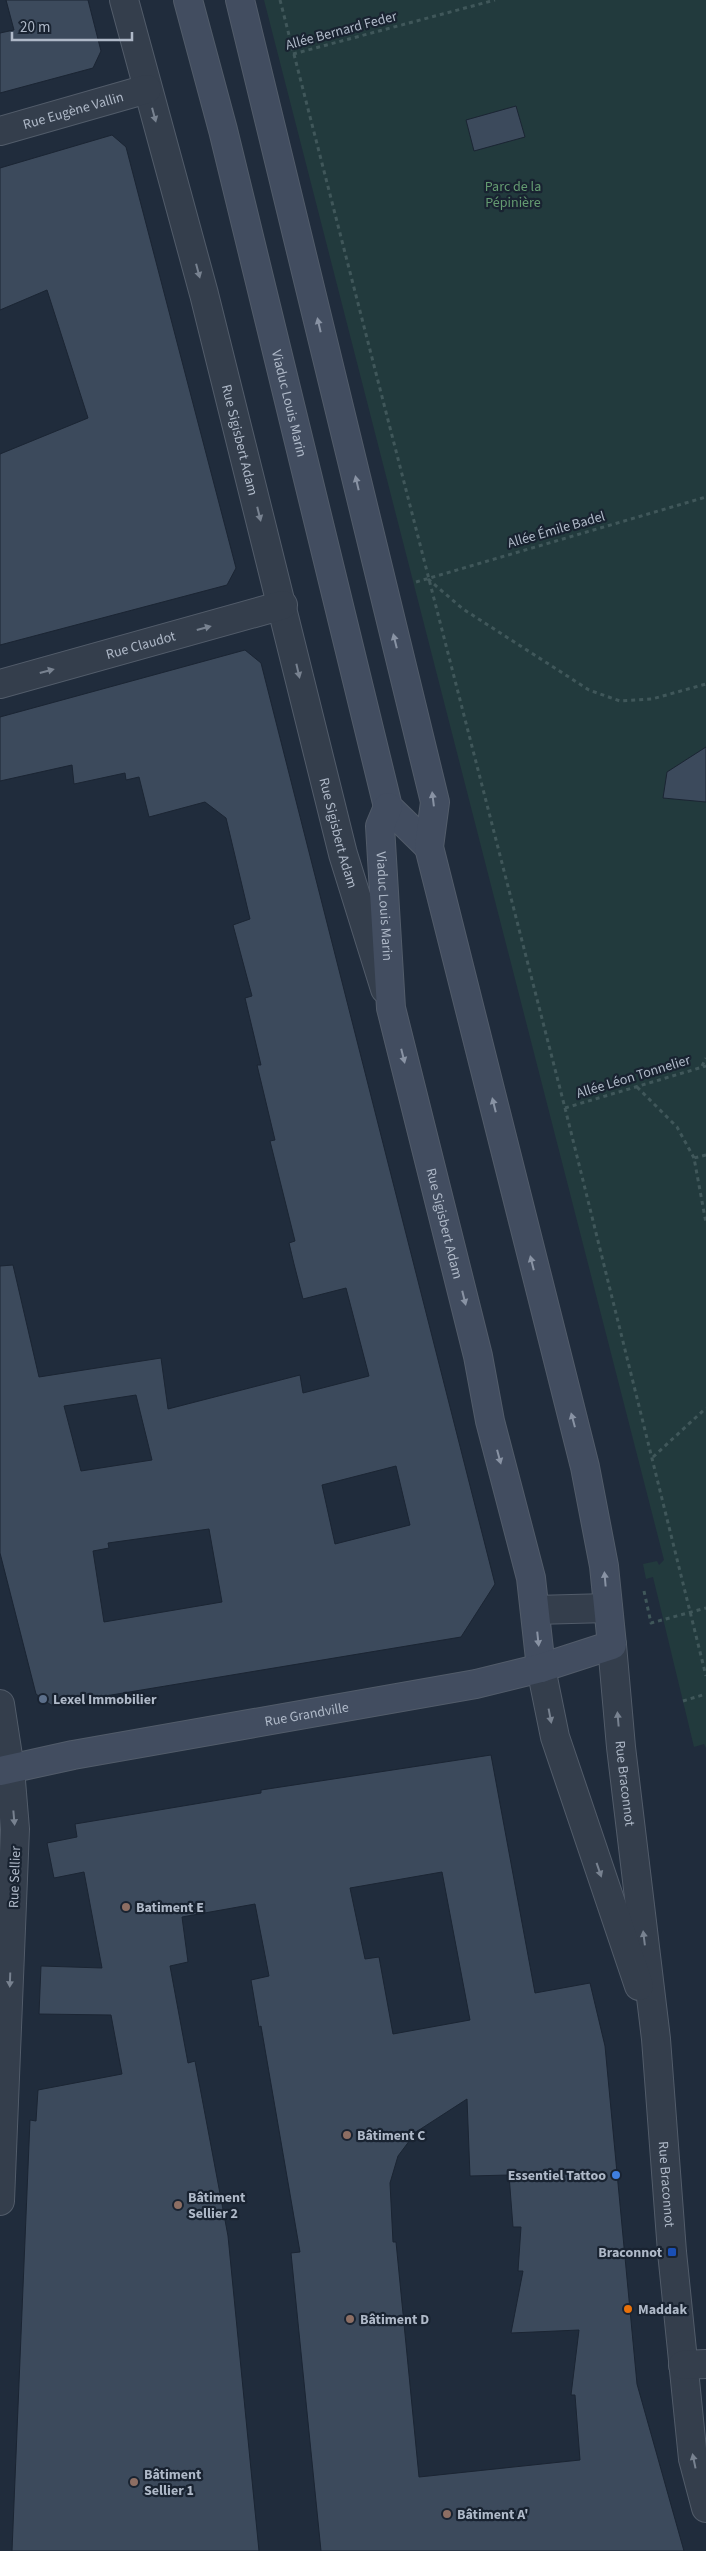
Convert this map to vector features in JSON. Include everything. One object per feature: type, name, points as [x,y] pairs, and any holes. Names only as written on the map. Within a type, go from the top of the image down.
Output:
[{"type":"main road","name":"Viaduc Louis Marin","points":[[188,0],[223,130],[388,807],[380,826],[391,1008]]},
{"type":"main road","points":[[240,0],[435,802],[429,847],[585,1467],[596,1517],[612,1645]]},
{"type":"main road","points":[[388,807],[429,847]]},
{"type":"main road","name":"Rue Sigisbert Adam","points":[[391,1008],[478,1356],[490,1422],[531,1578],[541,1668]]},
{"type":"main road","name":"Rue Grandville","points":[[5,1770],[73,1755],[443,1691],[541,1668],[612,1645]]},
{"type":"street","name":"Rue Sigisbert Adam","points":[[124,0],[204,294],[343,854],[391,1008]]},
{"type":"street","name":"Rue Eugène Vallin","points":[[0,131],[148,89]]},
{"type":"street","name":"Rue Claudot","points":[[0,684],[282,606]]},
{"type":"street","points":[[535,1610],[608,1608]]},
{"type":"street","name":"Rue Braconnot","points":[[612,1645],[620,1747],[656,2039],[672,2252],[694,2365],[693,2459],[706,2508]]},
{"type":"street","name":"Rue Braconnot","points":[[541,1668],[555,1738],[656,2039]]},
{"type":"street","name":"Rue Sellier","points":[[0,1704],[5,1770],[15,1829],[0,2201]]},
{"type":"path","points":[[280,0],[566,1108],[692,1612],[706,1676]]},
{"type":"path","name":"Allée Bernard Feder","points":[[286,56],[495,0]]},
{"type":"path","name":"Allée Émile Badel","points":[[413,583],[706,498]]},
{"type":"path","points":[[428,579],[463,609],[589,690],[620,701],[652,699],[706,684]]},
{"type":"path","points":[[704,1066],[706,1058]]},
{"type":"path","name":"Allée Léon Tonnelier","points":[[566,1108],[704,1066]]},
{"type":"path","points":[[637,1087],[677,1127],[694,1158],[706,1223]]},
{"type":"path","points":[[694,1158],[706,1155]]},
{"type":"path","points":[[653,1457],[706,1408]]},
{"type":"path","points":[[644,1589],[651,1623],[706,1608]]},
{"type":"path","points":[[683,1701],[706,1694]]},
{"type":"green space","name":"Parc de la Pépinière","points":[[264,0],[706,0],[706,1748],[704,1744],[694,1747],[653,1577],[646,1579],[643,1564],[657,1561],[659,1565],[664,1560]]},
{"type":"building","points":[[6,0],[88,0],[101,51],[93,68],[0,93],[0,33],[14,30]]},
{"type":"building","points":[[516,106],[525,137],[474,151],[466,120]]},
{"type":"building","points":[[112,135],[126,147],[236,568],[227,585],[0,645],[0,454],[88,418],[47,290],[0,310],[0,168]]},
{"type":"building","points":[[245,650],[261,663],[495,1584],[461,1637],[51,1705],[36,1694],[0,1553],[0,1266],[13,1265],[39,1377],[161,1358],[168,1409],[300,1375],[303,1393],[369,1376],[346,1288],[303,1299],[294,1264],[289,1243],[295,1241],[270,1141],[275,1140],[257,1065],[261,1065],[245,998],[252,996],[233,925],[250,919],[226,818],[205,802],[149,817],[139,777],[126,780],[125,773],[74,784],[72,765],[0,781],[0,717]],"holes":[[[136,1395],[152,1460],[81,1471],[64,1406]],[[396,1466],[410,1525],[335,1544],[322,1485]],[[209,1529],[222,1602],[104,1622],[93,1551],[109,1548],[108,1543]]]},
{"type":"building","points":[[706,747],[706,802],[663,798],[667,772]]},
{"type":"building","points":[[491,1755],[535,1993],[590,1983],[605,2046],[637,2384],[684,2551],[321,2551],[291,2253],[300,2252],[261,2026],[259,2027],[251,1980],[269,1976],[255,1904],[182,1917],[188,1962],[170,1966],[188,2063],[195,2061],[228,2236],[259,2551],[12,2551],[30,2120],[36,2121],[38,2090],[122,2074],[111,2015],[39,2014],[41,1966],[102,1968],[84,1872],[54,1878],[47,1843],[77,1837],[75,1824],[261,1793],[261,1790]],"holes":[[[442,1872],[470,2020],[393,2034],[379,1957],[365,1959],[350,1888]],[[467,2099],[470,2176],[509,2175],[513,2227],[521,2227],[518,2271],[523,2271],[511,2333],[579,2330],[571,2395],[575,2395],[580,2460],[419,2477],[396,2242],[393,2242],[390,2183],[398,2156],[416,2132]]]},
{"type":"place","name":"Lexel Immobilier","points":[[43,1699]]},
{"type":"place","name":"Batiment E","points":[[126,1907]]},
{"type":"place","name":"Bâtiment C","points":[[347,2135]]},
{"type":"place","name":"Essentiel Tattoo","points":[[616,2175]]},
{"type":"place","name":"Bâtiment Sellier 2","points":[[178,2205]]},
{"type":"place","name":"Braconnot","points":[[672,2252]]},
{"type":"place","name":"Maddak","points":[[628,2309]]},
{"type":"place","name":"Bâtiment D","points":[[350,2319]]},
{"type":"place","name":"Bâtiment Sellier 1","points":[[134,2482]]},
{"type":"place","name":"Bâtiment A'","points":[[447,2514]]}]
